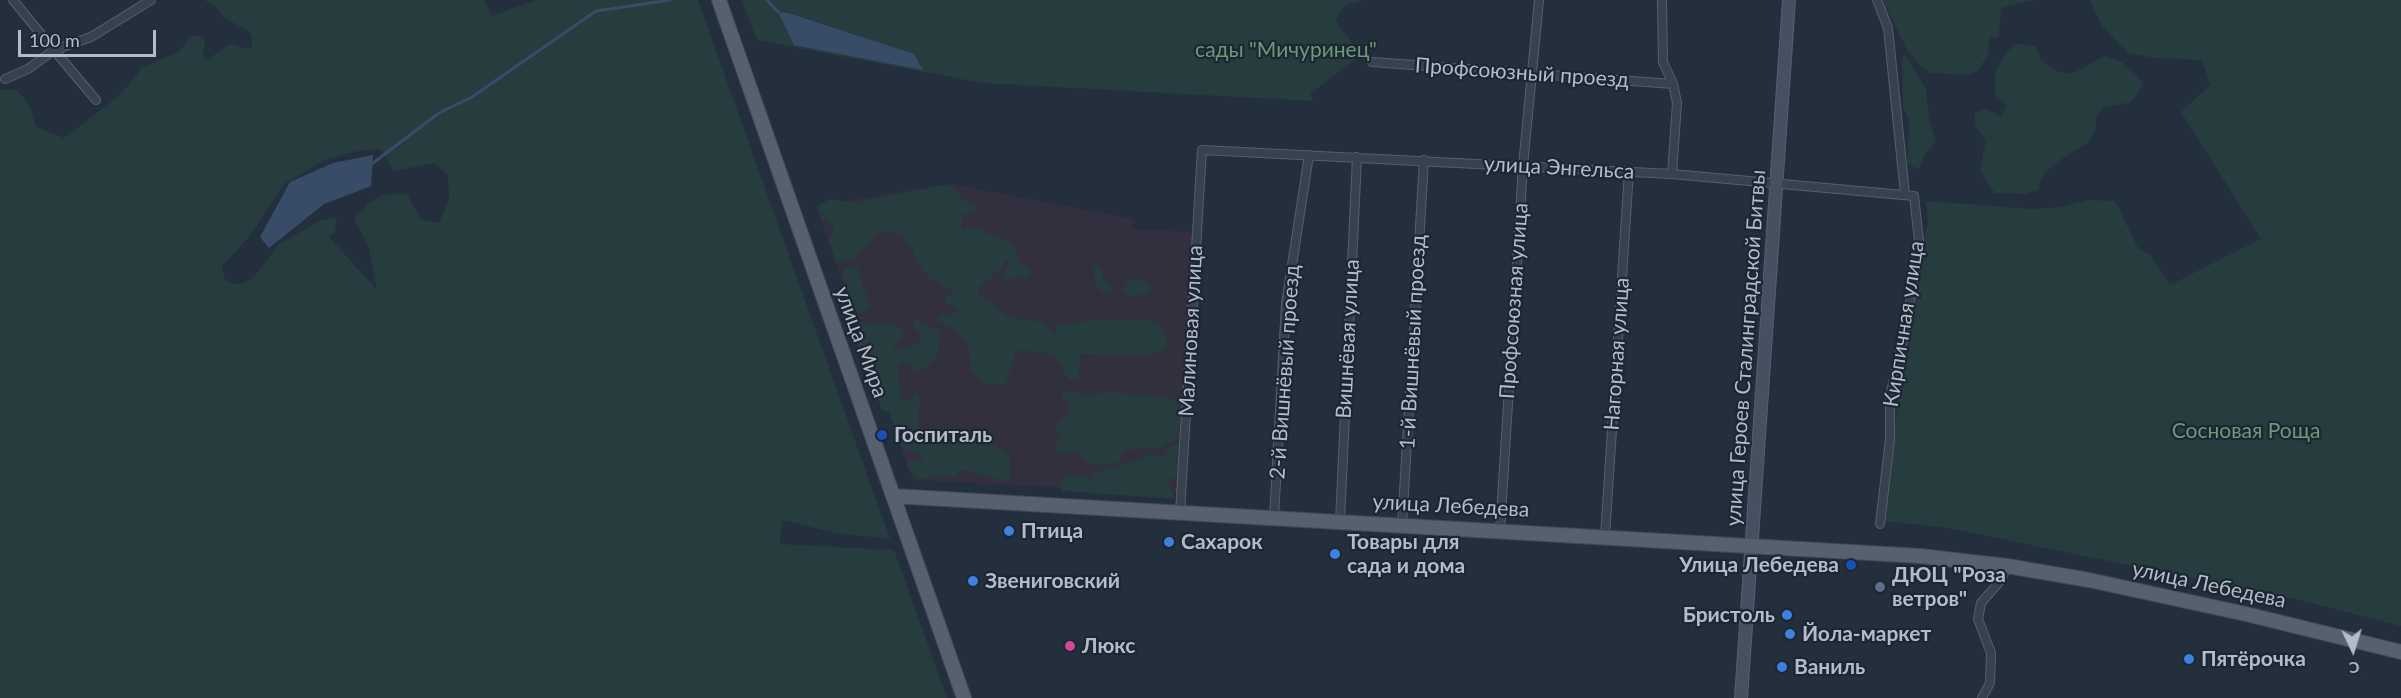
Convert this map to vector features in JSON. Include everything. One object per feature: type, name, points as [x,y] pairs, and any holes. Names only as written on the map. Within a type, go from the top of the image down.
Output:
[{"type":"main road","name":"улица Мира","points":[[718,0],[964,698]]},
{"type":"main road","name":"улица Лебедева","points":[[893,496],[1920,556],[2007,566],[2089,580],[2246,614],[2401,652]]},
{"type":"street","points":[[14,0],[96,100]]},
{"type":"street","points":[[5,79],[28,69],[54,50],[91,37],[151,0]]},
{"type":"street","name":"Профсоюзная улица","points":[[1500,530],[1523,166],[1539,0]]},
{"type":"street","points":[[1662,0],[1663,63],[1673,84],[1677,103],[1672,174]]},
{"type":"street","name":"улица Героев Сталинградской Битвы","points":[[1742,698],[1789,0]]},
{"type":"street","name":"Кирпичная улица","points":[[1877,0],[1888,28],[1918,241],[1906,328],[1890,396],[1890,439],[1880,524]]},
{"type":"street","name":"Профсоюзный проезд","points":[[1372,62],[1673,84]]},
{"type":"street","name":"улица Энгельса","points":[[1202,150],[1629,171],[1910,195]]},
{"type":"street","name":"Малиновая улица","points":[[1180,512],[1202,150]]},
{"type":"street","name":"2-й Вишнёвый проезд","points":[[1274,517],[1286,304],[1309,155]]},
{"type":"street","name":"Вишнёвая улица","points":[[1340,521],[1357,157]]},
{"type":"street","name":"1-й Вишнёвый проезд","points":[[1402,525],[1424,160]]},
{"type":"street","name":"Нагорная улица","points":[[1605,536],[1629,171]]},
{"type":"street","points":[[1982,698],[1990,683],[1991,653],[1978,619],[1981,603],[2001,580],[2007,566]]},
{"type":"shaded area","points":[[951,184],[1133,219],[1133,229],[1194,232],[1176,493],[913,480],[816,206]]},
{"type":"green space","points":[[204,0],[485,0],[491,16],[537,0],[698,0],[890,539],[835,533],[782,520],[780,544],[894,550],[947,698],[0,698],[0,90],[17,90],[29,104],[36,127],[64,138],[119,96],[143,67],[179,52],[195,35],[205,40],[203,57],[207,60],[230,44],[247,49],[252,47],[252,36],[248,31],[225,18],[214,5]],"holes":[[[380,149],[394,171],[434,163],[448,175],[449,198],[439,223],[420,219],[407,194],[383,195],[368,204],[354,219],[368,245],[377,290],[329,237],[335,231],[337,217],[319,221],[279,244],[254,277],[242,284],[233,284],[225,280],[222,266],[248,238],[285,183],[327,159],[357,151]]]},
{"type":"green space","name":"сады \"Мичуринец\"","points":[[742,0],[1364,0],[1346,5],[1335,20],[1361,55],[1310,94],[1314,101],[982,83],[757,40]]},
{"type":"green space","points":[[1883,0],[2034,0],[2001,8],[1999,37],[1990,37],[1988,53],[1979,70],[1966,75],[1930,73],[1919,65],[1906,48]]},
{"type":"green space","name":"Сосновая Роща","points":[[2090,0],[2401,0],[2401,626],[2295,599],[1948,528],[1884,521],[1899,392],[1912,331],[1923,241],[1928,224],[1926,201],[2031,209],[2062,207],[2087,200],[2115,201],[2138,248],[2150,255],[2170,285],[2261,239],[2181,112],[2210,85],[2202,60],[2155,58],[2128,53],[2102,26]]},
{"type":"green space","points":[[2017,44],[2035,46],[2041,60],[2056,71],[2071,74],[2105,56],[2122,62],[2143,85],[2131,102],[2104,108],[2096,117],[2096,129],[2088,143],[2058,161],[2043,175],[2038,190],[2025,194],[1995,193],[1980,171],[1986,140],[1976,128],[1974,113],[1987,109],[2000,117],[2007,106],[1995,95],[1995,72],[2007,51]]},
{"type":"green space","points":[[1902,56],[1906,56],[1926,89],[1929,118],[1936,141],[1926,153],[1919,169],[1907,164],[1909,120],[1903,107]]},
{"type":"green space","points":[[942,185],[954,187],[965,202],[977,205],[976,212],[964,214],[960,229],[964,232],[967,228],[975,227],[1013,245],[1020,263],[1027,267],[1030,274],[1026,279],[1016,277],[1007,280],[1001,276],[1012,264],[1005,260],[1003,267],[977,289],[980,297],[988,300],[1009,317],[1044,323],[1054,335],[1059,325],[1092,320],[1148,319],[1161,326],[1167,339],[1166,350],[1145,356],[1080,354],[1078,381],[1069,379],[1053,355],[1021,349],[1014,355],[1013,365],[1004,385],[983,385],[971,369],[968,345],[963,337],[938,320],[941,315],[953,314],[959,309],[948,305],[944,297],[952,294],[953,290],[941,286],[926,275],[918,264],[913,250],[902,236],[892,232],[878,233],[853,260],[837,263],[828,240],[834,235],[833,226],[821,217],[818,205],[831,199],[855,203]]},
{"type":"green space","points":[[1093,265],[1100,268],[1105,282],[1113,290],[1109,293],[1100,291],[1095,283]]},
{"type":"green space","points":[[852,266],[858,268],[870,307],[860,313],[854,311],[843,275],[844,269]]},
{"type":"green space","points":[[1145,280],[1150,286],[1150,293],[1130,296],[1123,289],[1128,281]]},
{"type":"green space","points":[[915,320],[925,322],[930,328],[939,329],[942,334],[935,360],[920,370],[913,371],[909,363],[901,363],[898,369],[901,399],[908,401],[917,392],[920,396],[918,422],[920,429],[925,433],[969,440],[982,438],[1010,454],[1010,477],[1004,481],[966,470],[957,471],[957,476],[916,479],[907,467],[910,461],[923,461],[922,456],[902,448],[890,413],[882,410],[851,326],[871,323],[895,324],[904,330],[901,340],[892,346],[899,350],[920,342],[920,333],[912,325]]},
{"type":"green space","points":[[1064,391],[1091,395],[1105,392],[1156,396],[1177,400],[1181,408],[1177,438],[1161,448],[1123,450],[1119,462],[1093,466],[1076,451],[1065,455],[1055,452],[1055,444],[1061,440],[1055,426],[1070,413],[1068,403],[1061,398]]},
{"type":"green space","points":[[1181,441],[1180,465],[1176,476],[1168,481],[1175,499],[1063,491],[1059,483],[1064,476],[1078,474],[1090,480],[1093,473],[1127,464],[1150,454],[1164,456],[1170,447]]},
{"type":"water","points":[[778,12],[788,13],[914,54],[923,70],[794,45]]},
{"type":"water","points":[[373,155],[371,186],[324,204],[269,248],[260,237],[290,182],[333,163]]},
{"type":"waterway","points":[[373,163],[439,113],[472,97],[596,11],[670,0]]},
{"type":"waterway","points":[[767,0],[778,12]]},
{"type":"place","name":"Госпиталь","points":[[882,435]]},
{"type":"place","name":"Птица","points":[[1009,531]]},
{"type":"place","name":"Сахарок","points":[[1169,542]]},
{"type":"place","name":"Товары для сада и дома","points":[[1335,554]]},
{"type":"place","name":"Улица Лебедева","points":[[1851,565]]},
{"type":"place","name":"Звениговский","points":[[973,581]]},
{"type":"place","name":"ДЮЦ \"Роза ветров\"","points":[[1880,587]]},
{"type":"place","name":"Бристоль","points":[[1787,615]]},
{"type":"place","name":"Йола-маркет","points":[[1790,634]]},
{"type":"place","name":"Люкс","points":[[1070,646]]},
{"type":"place","name":"Пятёрочка","points":[[2189,659]]},
{"type":"place","name":"Ваниль","points":[[1782,667]]}]
